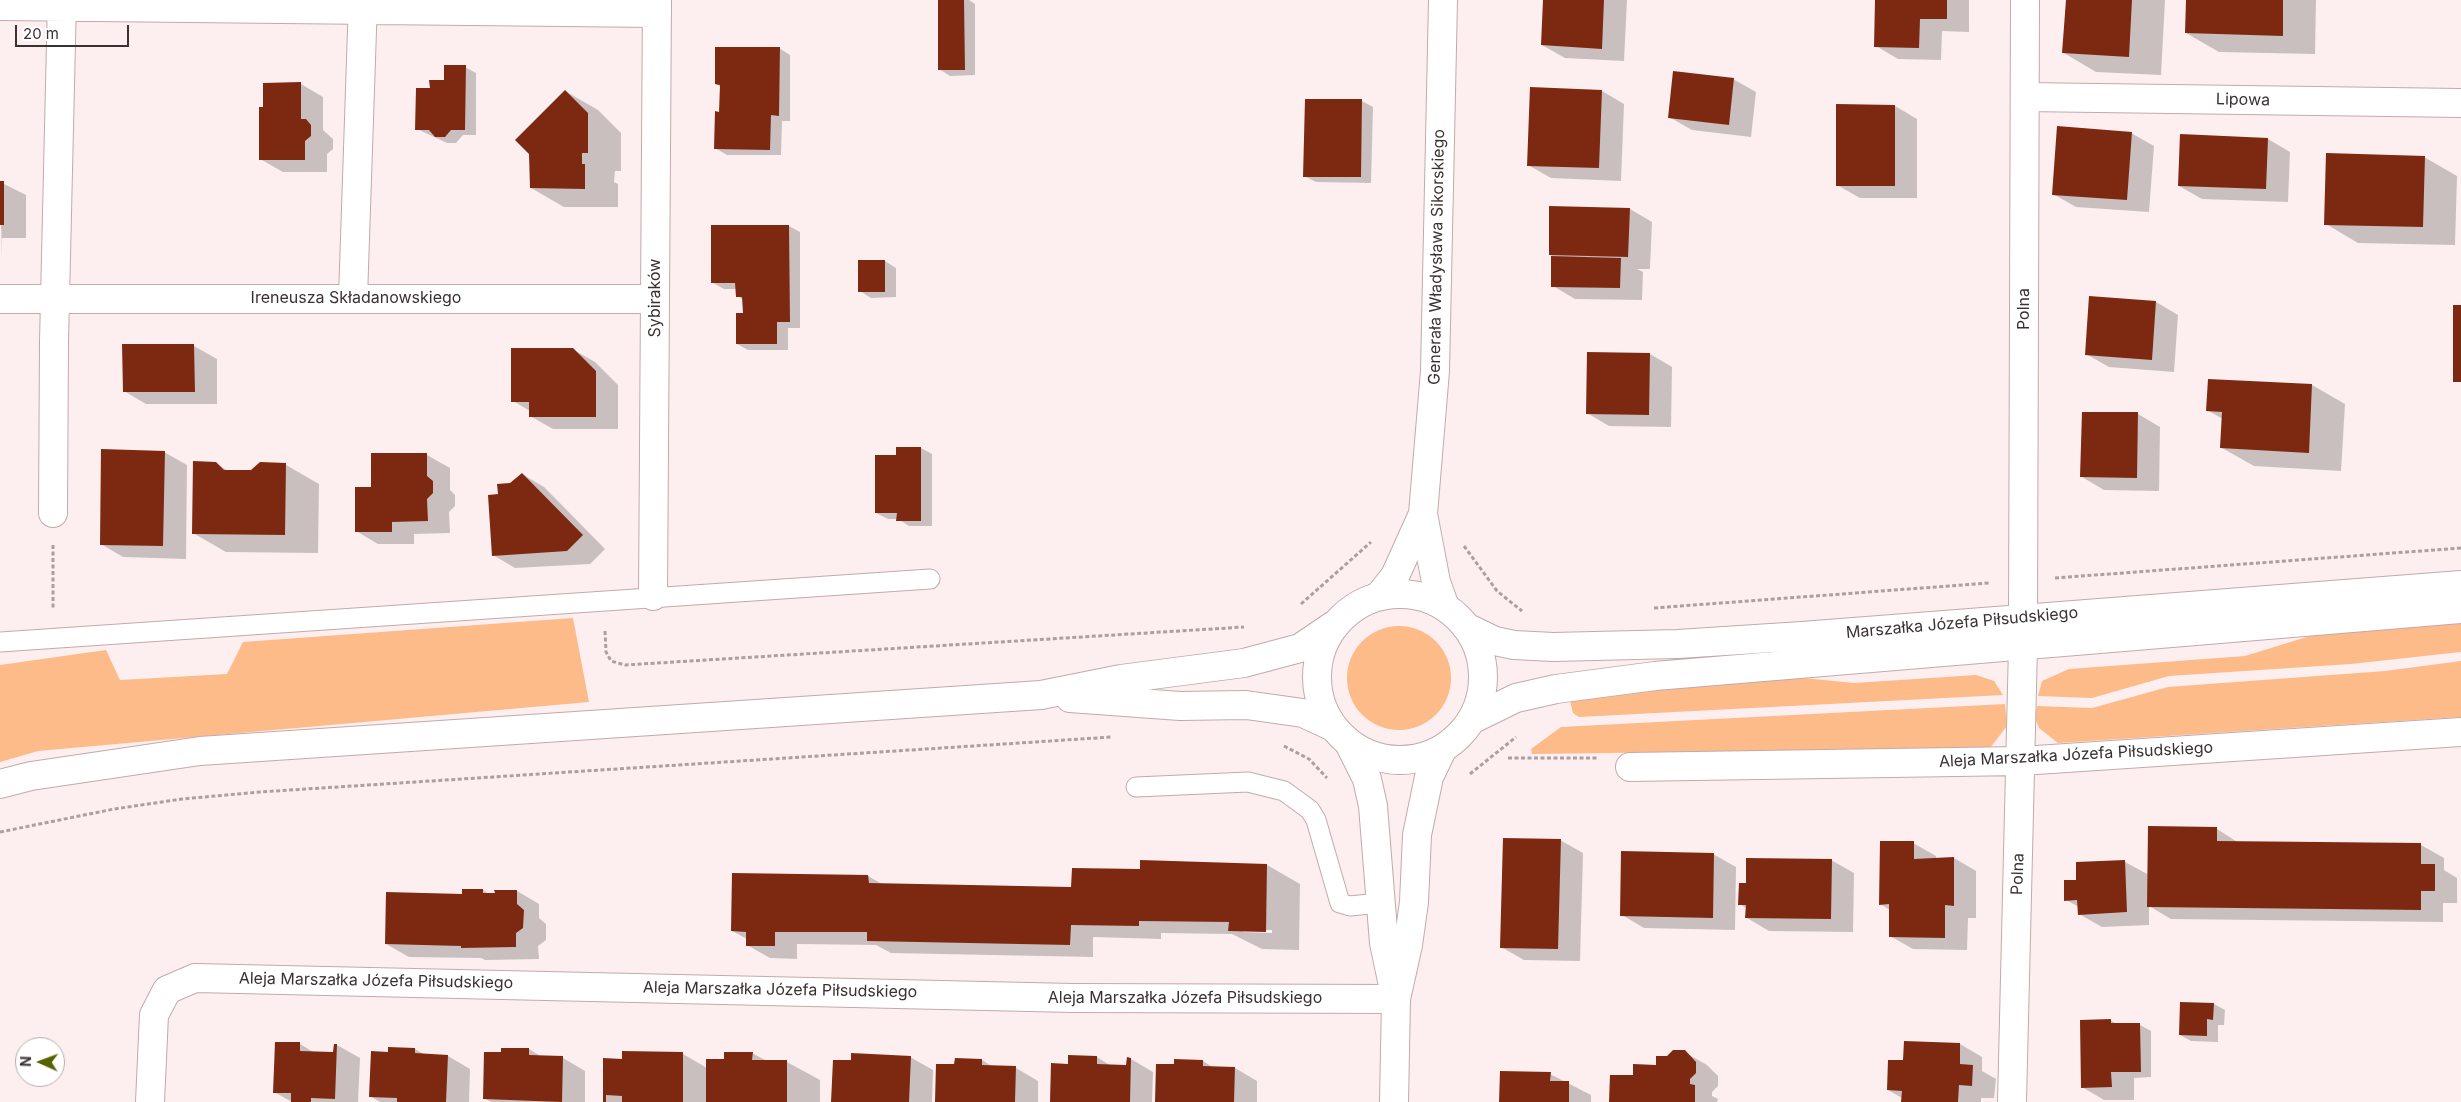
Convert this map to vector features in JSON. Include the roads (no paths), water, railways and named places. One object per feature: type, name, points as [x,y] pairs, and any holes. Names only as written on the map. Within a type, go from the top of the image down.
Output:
[{"type":"street","name":"Generała Władysława Sikorskiego","points":[[1442,0],[1435,371],[1424,514],[1436,582],[1446,607]]},
{"type":"street","name":"Polna","points":[[2023,618],[2025,0]]},
{"type":"street","points":[[53,513],[62,3]]},
{"type":"street","points":[[0,6],[62,3],[657,7]]},
{"type":"street","points":[[353,298],[363,4]]},
{"type":"street","name":"Sybiraków","points":[[653,596],[657,7]]},
{"type":"street","name":"Lipowa","points":[[2025,97],[2461,103]]},
{"type":"street","name":"Ireneusza Składanowskiego","points":[[0,299],[655,299]]},
{"type":"street","name":"Generała Władysława Sikorskiego","points":[[1379,596],[1398,570],[1424,514]]},
{"type":"street","name":"Marszałka Józefa Piłsudskiego","points":[[1466,627],[1495,641],[1514,645],[1553,647],[1678,644],[1792,637],[2461,585]]},
{"type":"street","points":[[0,784],[31,776],[200,751],[1041,695],[1121,679],[1244,663],[1300,648],[1334,625],[1354,607],[1379,596],[1402,594],[1424,597],[1446,607],[1466,627],[1478,648],[1483,672],[1481,697],[1471,720],[1459,737],[1442,750],[1419,758],[1395,761],[1372,756],[1350,745]]},
{"type":"street","name":"Marszałka Józefa Piłsudskiego","points":[[1471,720],[1516,698],[1556,689],[1655,676],[1790,663],[2023,646],[2461,609]]},
{"type":"street","points":[[1331,726],[1320,702],[1316,675],[1322,648],[1334,625]]},
{"type":"street","name":"Polna","points":[[2012,1102],[2023,646]]},
{"type":"street","points":[[1041,695],[1141,704],[1246,705],[1303,713],[1331,726],[1350,745],[1367,778],[1373,806],[1384,943],[1396,999]]},
{"type":"street","name":"Aleja Marszałka Józefa Piłsudskiego","points":[[1630,766],[2021,761],[2461,732]]},
{"type":"street","points":[[1394,1102],[1396,999],[1408,945],[1414,902],[1417,834],[1429,777],[1442,750]]},
{"type":"street","name":"Aleja Marszałka Józefa Piłsudskiego","points":[[150,1102],[154,1016],[168,990],[195,978],[1073,998],[1396,999]]},
{"type":"lane","points":[[0,642],[653,596],[930,579]]},
{"type":"lane","points":[[1136,787],[1248,782],[1284,791],[1310,810],[1316,820],[1340,903],[1350,906],[1380,903]]}]
